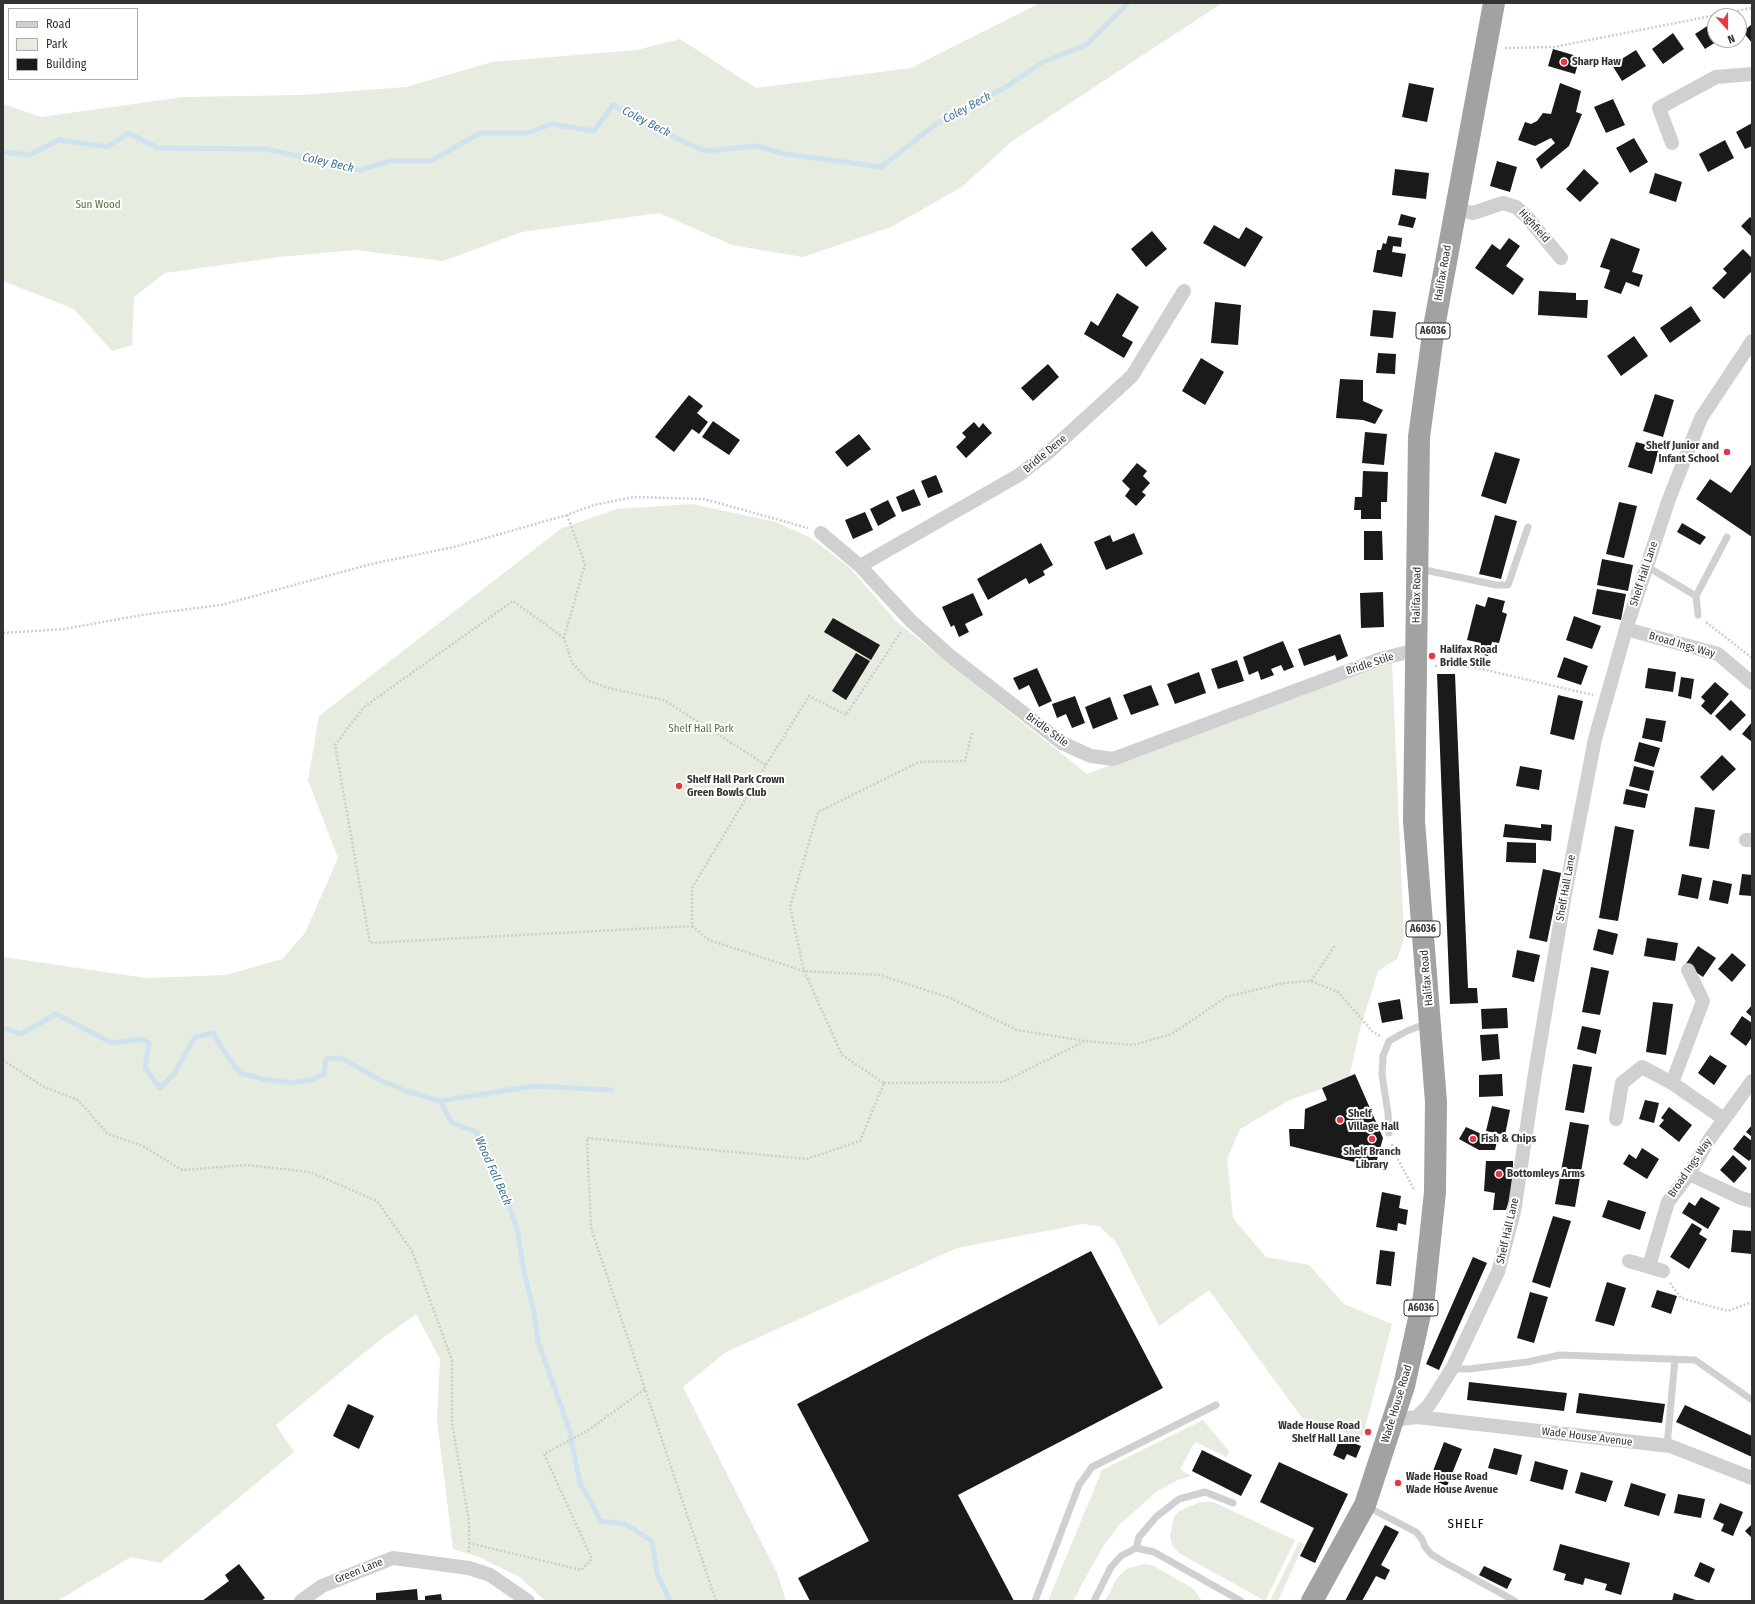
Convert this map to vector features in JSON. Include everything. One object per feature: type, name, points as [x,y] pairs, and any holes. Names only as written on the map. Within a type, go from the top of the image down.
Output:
[{"type":"highway","name":"Halifax Road","points":[[1435,1199],[1436,1102],[1414,821],[1419,437],[1434,327],[1494,3]]},
{"type":"highway","name":"Wade House Road","points":[[1312,1601],[1364,1505],[1404,1386],[1424,1296],[1435,1199]]},
{"type":"street","points":[[1672,144],[1659,108],[1716,77],[1752,74]]},
{"type":"street","name":"Highfield","points":[[1455,209],[1473,213],[1503,203],[1516,207],[1527,217],[1561,258]]},
{"type":"street","name":"Bridle Dene","points":[[860,566],[1019,475],[1050,451],[1132,376],[1184,291]]},
{"type":"street","name":"Shelf Hall Lane","points":[[1417,1417],[1429,1405],[1452,1369],[1498,1272],[1514,1212],[1535,1073],[1565,894],[1595,738],[1626,629],[1669,499],[1701,418],[1752,341]]},
{"type":"street","name":"Bridle Stile","points":[[822,533],[860,566],[910,620],[949,655],[1062,743],[1091,756],[1112,759],[1380,659],[1416,658]]},
{"type":"street","name":"Broad Ings Way","points":[[1626,629],[1718,654],[1752,683]]},
{"type":"street","points":[[1672,1083],[1703,1001],[1688,970]]},
{"type":"street","points":[[1616,1119],[1622,1084],[1642,1067],[1672,1083],[1724,1119]]},
{"type":"street","name":"Broad Ings Way","points":[[1649,1266],[1668,1202],[1752,1080]]},
{"type":"street","points":[[1688,1174],[1741,1198],[1752,1201]]},
{"type":"street","points":[[1629,1261],[1663,1271]]},
{"type":"street","points":[[1393,1420],[1417,1417]]},
{"type":"street","name":"Wade House Avenue","points":[[1417,1417],[1667,1446],[1752,1478]]},
{"type":"street","name":"Green Lane","points":[[301,1601],[322,1586],[393,1558],[470,1568],[490,1575],[528,1601]]},
{"type":"lane","points":[[1418,569],[1496,585],[1508,586],[1528,527]]},
{"type":"lane","points":[[1698,615],[1696,596],[1727,537]]},
{"type":"lane","points":[[1646,566],[1696,596]]},
{"type":"lane","points":[[1389,1133],[1388,1113],[1382,1075],[1383,1056],[1389,1041],[1407,1031],[1430,1022]]},
{"type":"lane","points":[[1452,1369],[1469,1369],[1527,1362],[1560,1355],[1695,1360],[1752,1400]]},
{"type":"lane","points":[[1667,1446],[1674,1359]]},
{"type":"lane","points":[[1035,1601],[1079,1484],[1092,1467],[1216,1405]]},
{"type":"lane","points":[[1136,1548],[1139,1536],[1156,1517],[1179,1499],[1205,1492],[1233,1504]]},
{"type":"lane","points":[[1364,1505],[1416,1532],[1422,1539],[1425,1547],[1437,1558],[1515,1601]]},
{"type":"lane","points":[[1094,1601],[1111,1567],[1121,1556],[1136,1548],[1154,1552],[1240,1601]]},
{"type":"path","points":[[1486,48],[1554,47],[1752,8]]},
{"type":"path","points":[[3,633],[64,629],[142,615],[221,605],[371,564],[454,547],[567,515],[594,505],[634,497],[704,499],[822,533]]},
{"type":"path","points":[[567,515],[585,564],[564,638],[572,663],[589,681],[608,688],[664,700],[766,765]]},
{"type":"path","points":[[564,638],[513,601],[364,707],[335,745],[370,943],[692,926],[709,940],[804,971],[880,976],[950,998],[1017,1030],[1085,1041],[1133,1045],[1172,1034],[1226,997],[1284,983],[1311,981],[1338,992],[1372,1031],[1389,1041]]},
{"type":"path","points":[[1698,615],[1752,658]]},
{"type":"path","points":[[692,926],[692,888],[809,696],[846,715],[910,620]]},
{"type":"path","points":[[1416,658],[1473,667],[1606,698]]},
{"type":"path","points":[[972,733],[964,761],[919,762],[818,812],[790,907],[804,971],[842,1055],[884,1084],[1003,1082],[1085,1041]]},
{"type":"path","points":[[1311,981],[1336,944]]},
{"type":"path","points":[[3,1060],[44,1087],[78,1100],[108,1134],[143,1146],[182,1170],[247,1165],[310,1172],[377,1201],[412,1251],[452,1360],[452,1423],[469,1521],[470,1568]]},
{"type":"path","points":[[716,1601],[591,1228],[587,1138],[807,1159],[860,1141],[884,1084]]},
{"type":"path","points":[[1389,1133],[1396,1156],[1409,1182],[1419,1196],[1435,1199]]},
{"type":"path","points":[[1663,1271],[1672,1287],[1681,1298],[1728,1311],[1752,1302]]},
{"type":"path","points":[[469,1543],[581,1570],[592,1559],[544,1454],[587,1431],[645,1389]]},
{"type":"green space","name":"Sun Wood","points":[[1040,3],[1227,3],[1219,5],[1011,142],[962,187],[891,227],[803,257],[732,245],[659,213],[522,232],[443,261],[356,250],[279,257],[165,273],[134,297],[132,345],[112,351],[74,309],[3,281],[3,104],[41,117],[183,97],[301,95],[406,87],[492,62],[637,50],[680,39],[756,88],[911,68]]},
{"type":"green space","name":"Shelf Hall Park","points":[[692,504],[776,522],[811,538],[850,568],[896,621],[1087,774],[1392,662],[1404,939],[1397,959],[1378,971],[1359,1033],[1349,1079],[1290,1100],[1240,1129],[1227,1159],[1233,1218],[1266,1257],[1309,1265],[1344,1304],[1392,1324],[1362,1439],[1302,1418],[1209,1290],[1159,1326],[1116,1242],[1099,1226],[1082,1224],[957,1248],[726,1352],[683,1387],[777,1573],[786,1601],[545,1601],[521,1578],[479,1557],[453,1549],[437,1420],[440,1359],[416,1314],[380,1340],[276,1425],[294,1452],[160,1563],[131,1557],[57,1601],[3,1601],[3,957],[146,978],[226,975],[282,959],[305,933],[338,858],[308,780],[319,716],[562,528],[617,509]]},
{"type":"green space","points":[[1203,1420],[1229,1451],[1227,1457],[1195,1442],[1180,1469],[1191,1476],[1178,1480],[1156,1492],[1120,1524],[1104,1545],[1073,1601],[1048,1601],[1102,1470]]},
{"type":"green space","points":[[1200,1502],[1213,1502],[1295,1540],[1265,1601],[1179,1553],[1172,1545],[1170,1536],[1174,1517],[1179,1511]]},
{"type":"green space","points":[[1299,1542],[1304,1544],[1278,1601],[1270,1601]]},
{"type":"green space","points":[[1144,1564],[1154,1566],[1194,1589],[1202,1601],[1105,1601],[1117,1578],[1126,1569]]},
{"type":"building","points":[[1752,24],[1752,43],[1747,37],[1747,28]]},
{"type":"building","points":[[1707,26],[1707,48],[1705,49],[1695,34]]},
{"type":"building","points":[[1673,33],[1684,49],[1663,64],[1652,49]]},
{"type":"building","name":"Sharp Haw","points":[[1553,49],[1580,57],[1575,74],[1548,66]]},
{"type":"building","points":[[1636,50],[1646,66],[1622,81],[1612,65]]},
{"type":"building","points":[[1409,83],[1434,88],[1427,122],[1402,117]]},
{"type":"building","points":[[1560,83],[1581,91],[1576,112],[1582,114],[1569,146],[1541,169],[1536,159],[1555,143],[1551,138],[1535,146],[1518,140],[1525,122],[1531,124],[1537,121],[1543,113],[1551,114]]},
{"type":"building","points":[[1613,99],[1625,125],[1606,133],[1594,107]]},
{"type":"building","points":[[1752,123],[1752,146],[1745,149],[1736,132]]},
{"type":"building","points":[[1634,138],[1648,162],[1630,173],[1616,148]]},
{"type":"building","points":[[1725,140],[1734,158],[1708,172],[1699,154]]},
{"type":"building","points":[[1497,161],[1517,167],[1510,192],[1490,186]]},
{"type":"building","points":[[1395,169],[1429,173],[1426,199],[1392,195]]},
{"type":"building","points":[[1584,169],[1599,183],[1580,202],[1566,189]]},
{"type":"building","points":[[1655,173],[1682,182],[1676,202],[1649,193]]},
{"type":"building","points":[[1401,214],[1416,218],[1413,228],[1398,225]]},
{"type":"building","points":[[1750,217],[1752,219],[1752,237],[1741,226]]},
{"type":"building","points":[[1214,225],[1239,239],[1246,227],[1263,237],[1245,267],[1203,243]]},
{"type":"building","points":[[1152,231],[1167,249],[1146,267],[1131,249]]},
{"type":"building","points":[[1388,236],[1402,238],[1401,247],[1393,246],[1392,252],[1406,254],[1402,277],[1373,272],[1377,250],[1381,250],[1383,243],[1386,244]]},
{"type":"building","points":[[1509,238],[1520,246],[1506,266],[1524,279],[1513,295],[1475,268],[1492,244],[1500,250]]},
{"type":"building","points":[[1611,238],[1640,249],[1632,272],[1643,275],[1639,287],[1626,282],[1621,294],[1604,288],[1610,270],[1600,267]]},
{"type":"building","points":[[1743,249],[1752,258],[1752,271],[1724,299],[1712,288],[1727,273],[1723,269]]},
{"type":"building","points":[[1539,291],[1576,293],[1576,300],[1588,300],[1587,318],[1538,315]]},
{"type":"building","points":[[1117,293],[1139,307],[1122,336],[1133,342],[1124,358],[1084,334],[1091,321],[1098,326]]},
{"type":"building","points":[[1215,302],[1241,305],[1238,345],[1211,343]]},
{"type":"building","points":[[1691,306],[1701,321],[1670,343],[1660,328]]},
{"type":"building","points":[[1373,310],[1396,312],[1393,338],[1370,336]]},
{"type":"building","points":[[1634,336],[1648,356],[1621,376],[1607,356]]},
{"type":"building","points":[[1378,353],[1396,354],[1395,374],[1376,373]]},
{"type":"building","points":[[1201,358],[1224,372],[1205,405],[1182,391]]},
{"type":"building","points":[[1048,364],[1059,377],[1033,401],[1021,388]]},
{"type":"building","points":[[1340,379],[1363,380],[1363,401],[1383,410],[1375,424],[1363,420],[1336,418]]},
{"type":"building","points":[[1655,394],[1674,400],[1663,437],[1643,431]]},
{"type":"building","points":[[689,395],[703,406],[697,413],[708,422],[699,434],[692,429],[674,452],[655,437]]},
{"type":"building","points":[[713,421],[740,440],[729,455],[702,437]]},
{"type":"building","points":[[974,422],[979,428],[983,423],[992,433],[966,458],[956,447],[966,437],[962,433]]},
{"type":"building","points":[[1365,432],[1387,434],[1384,465],[1362,463]]},
{"type":"building","points":[[859,434],[871,449],[847,467],[835,452]]},
{"type":"building","points":[[1636,442],[1659,448],[1652,474],[1628,467]]},
{"type":"building","points":[[1495,452],[1520,459],[1506,504],[1481,496]]},
{"type":"building","points":[[1137,463],[1147,471],[1143,476],[1150,483],[1142,492],[1146,495],[1136,506],[1125,496],[1130,489],[1122,481]]},
{"type":"building","points":[[1752,463],[1752,537],[1696,499],[1710,479],[1731,493]]},
{"type":"building","points":[[1363,471],[1388,472],[1387,502],[1381,502],[1381,519],[1361,519],[1361,510],[1354,510],[1355,497],[1362,497]]},
{"type":"building","points":[[936,475],[943,492],[928,498],[921,481]]},
{"type":"building","points":[[914,489],[921,505],[902,512],[896,497]]},
{"type":"building","points":[[888,500],[896,516],[878,526],[870,509]]},
{"type":"building","points":[[1619,502],[1637,506],[1624,558],[1606,554]]},
{"type":"building","points":[[865,512],[873,530],[853,539],[845,520]]},
{"type":"building","points":[[1495,515],[1517,521],[1501,579],[1479,574]]},
{"type":"building","points":[[1682,523],[1706,537],[1700,545],[1677,532]]},
{"type":"building","points":[[1364,531],[1382,531],[1383,560],[1364,560]]},
{"type":"building","points":[[1134,533],[1143,554],[1106,570],[1094,542],[1110,535],[1113,542]]},
{"type":"building","points":[[1041,543],[1053,565],[1043,571],[1045,575],[1029,584],[1026,578],[988,600],[977,579]]},
{"type":"building","points":[[1602,559],[1633,565],[1628,591],[1597,585]]},
{"type":"building","points":[[1597,589],[1626,594],[1621,620],[1592,614]]},
{"type":"building","points":[[1383,592],[1384,627],[1361,628],[1360,593]]},
{"type":"building","points":[[973,593],[983,615],[965,624],[969,632],[959,637],[954,625],[951,627],[942,607]]},
{"type":"building","points":[[1488,597],[1505,601],[1502,612],[1507,614],[1499,643],[1492,642],[1488,656],[1479,654],[1481,643],[1467,640],[1476,604],[1485,607]]},
{"type":"building","points":[[1574,616],[1601,626],[1592,649],[1566,640]]},
{"type":"building","points":[[833,618],[880,645],[871,660],[824,632]]},
{"type":"building","points":[[1340,634],[1348,656],[1337,661],[1335,655],[1304,666],[1298,649]]},
{"type":"building","points":[[1283,641],[1294,667],[1284,671],[1281,665],[1271,669],[1274,675],[1261,680],[1258,671],[1249,675],[1243,657]]},
{"type":"building","points":[[856,653],[870,661],[846,700],[832,691]]},
{"type":"building","points":[[1564,657],[1588,666],[1581,685],[1557,677]]},
{"type":"building","points":[[1237,660],[1244,681],[1218,689],[1211,669]]},
{"type":"building","points":[[1037,668],[1052,701],[1039,707],[1029,685],[1019,690],[1013,678]]},
{"type":"building","points":[[1648,668],[1676,672],[1673,692],[1645,688]]},
{"type":"building","points":[[1199,672],[1206,693],[1175,704],[1167,684]]},
{"type":"building","points":[[1437,674],[1455,674],[1468,988],[1477,988],[1478,1003],[1450,1004]]},
{"type":"building","points":[[1681,677],[1694,679],[1691,699],[1678,696]]},
{"type":"building","points":[[1715,682],[1729,694],[1711,715],[1701,706],[1705,701],[1701,697]]},
{"type":"building","points":[[1151,685],[1159,705],[1131,715],[1123,695]]},
{"type":"building","points":[[1558,695],[1583,701],[1574,740],[1550,734]]},
{"type":"building","points":[[1075,696],[1085,723],[1072,728],[1066,714],[1057,718],[1052,704]]},
{"type":"building","points":[[1110,697],[1118,719],[1093,729],[1085,707]]},
{"type":"building","points":[[1731,700],[1746,715],[1730,731],[1715,716]]},
{"type":"building","points":[[1646,718],[1666,721],[1662,742],[1642,738]]},
{"type":"building","points":[[1752,722],[1752,742],[1742,734]]},
{"type":"building","points":[[1639,742],[1660,748],[1654,767],[1634,761]]},
{"type":"building","points":[[1722,755],[1736,769],[1713,791],[1700,777]]},
{"type":"building","points":[[1520,766],[1542,770],[1539,790],[1516,786]]},
{"type":"building","points":[[1634,766],[1654,771],[1649,791],[1629,786]]},
{"type":"building","points":[[1626,789],[1648,794],[1645,808],[1623,804]]},
{"type":"building","points":[[1695,807],[1715,810],[1709,849],[1689,846]]},
{"type":"building","points":[[1505,824],[1541,828],[1541,824],[1552,825],[1551,841],[1503,837]]},
{"type":"building","points":[[1615,826],[1634,830],[1618,921],[1599,918]]},
{"type":"building","points":[[1507,842],[1536,843],[1536,863],[1506,862]]},
{"type":"building","points":[[1543,869],[1561,873],[1547,942],[1529,938]]},
{"type":"building","points":[[1682,874],[1702,878],[1698,899],[1678,895]]},
{"type":"building","points":[[1742,874],[1752,875],[1752,896],[1739,895]]},
{"type":"building","points":[[1713,880],[1732,884],[1728,904],[1709,900]]},
{"type":"building","points":[[1598,929],[1618,934],[1613,955],[1593,950]]},
{"type":"building","points":[[1647,938],[1678,943],[1675,961],[1644,956]]},
{"type":"building","points":[[1698,946],[1716,958],[1703,977],[1685,965]]},
{"type":"building","points":[[1517,950],[1540,955],[1534,982],[1512,977]]},
{"type":"building","points":[[1732,953],[1746,965],[1732,982],[1718,969]]},
{"type":"building","points":[[1591,967],[1609,971],[1600,1015],[1582,1012]]},
{"type":"building","points":[[1400,999],[1403,1019],[1382,1023],[1378,1003]]},
{"type":"building","points":[[1653,1002],[1673,1004],[1666,1055],[1646,1052]]},
{"type":"building","points":[[1752,1005],[1752,1017],[1746,1012]]},
{"type":"building","points":[[1507,1008],[1508,1028],[1482,1029],[1481,1009]]},
{"type":"building","points":[[1742,1016],[1752,1023],[1752,1037],[1746,1046],[1730,1034]]},
{"type":"building","points":[[1582,1026],[1601,1030],[1596,1054],[1577,1049]]},
{"type":"building","points":[[1498,1034],[1500,1059],[1482,1061],[1480,1035]]},
{"type":"building","points":[[1710,1055],[1727,1066],[1714,1085],[1698,1073]]},
{"type":"building","points":[[1573,1064],[1592,1067],[1584,1113],[1565,1110]]},
{"type":"building","name":"Shelf Village Hall","points":[[1355,1074],[1383,1138],[1375,1167],[1290,1146],[1289,1129],[1304,1129],[1305,1109],[1327,1100],[1322,1088]]},
{"type":"building","points":[[1502,1074],[1503,1096],[1479,1097],[1479,1075]]},
{"type":"building","points":[[1645,1100],[1659,1103],[1654,1123],[1639,1119]]},
{"type":"building","points":[[1492,1106],[1510,1110],[1505,1135],[1486,1131]]},
{"type":"building","points":[[1669,1107],[1692,1125],[1679,1142],[1659,1126],[1664,1120],[1661,1118]]},
{"type":"building","points":[[1570,1122],[1589,1125],[1575,1207],[1555,1204]]},
{"type":"building","points":[[1752,1125],[1752,1137],[1746,1132]]},
{"type":"building","points":[[1466,1127],[1497,1141],[1495,1150],[1479,1150],[1459,1139]]},
{"type":"building","points":[[1744,1135],[1752,1141],[1752,1158],[1749,1161],[1733,1149]]},
{"type":"building","points":[[1642,1148],[1659,1159],[1647,1179],[1623,1164],[1629,1154],[1636,1159]]},
{"type":"building","points":[[1733,1155],[1747,1168],[1734,1183],[1720,1170]]},
{"type":"building","points":[[1486,1161],[1513,1161],[1513,1188],[1506,1210],[1493,1210],[1495,1193],[1484,1191]]},
{"type":"building","points":[[1382,1192],[1401,1196],[1399,1208],[1408,1210],[1406,1225],[1398,1223],[1397,1231],[1376,1227]]},
{"type":"building","points":[[1701,1197],[1720,1208],[1708,1229],[1682,1213],[1689,1202],[1695,1206]]},
{"type":"building","points":[[1608,1200],[1646,1212],[1640,1230],[1602,1217]]},
{"type":"building","points":[[1553,1216],[1571,1221],[1550,1288],[1532,1282]]},
{"type":"building","points":[[1692,1223],[1702,1229],[1699,1234],[1707,1239],[1689,1269],[1670,1257]]},
{"type":"building","points":[[1733,1230],[1752,1231],[1752,1254],[1731,1252]]},
{"type":"building","points":[[1380,1250],[1395,1252],[1391,1286],[1376,1284]]},
{"type":"building","points":[[1091,1251],[1163,1388],[958,1495],[1014,1601],[810,1601],[798,1578],[869,1541],[797,1404]]},
{"type":"building","points":[[1473,1257],[1487,1263],[1439,1370],[1426,1364]]},
{"type":"building","points":[[1607,1282],[1626,1288],[1614,1326],[1595,1321]]},
{"type":"building","points":[[1657,1290],[1677,1296],[1671,1314],[1651,1307]]},
{"type":"building","points":[[1530,1292],[1548,1297],[1534,1343],[1517,1338]]},
{"type":"building","points":[[1469,1382],[1567,1393],[1564,1411],[1467,1400]]},
{"type":"building","points":[[1579,1393],[1665,1404],[1662,1423],[1576,1413]]},
{"type":"building","points":[[348,1404],[374,1416],[359,1449],[333,1436]]},
{"type":"building","points":[[1685,1405],[1752,1436],[1752,1457],[1676,1422]]},
{"type":"building","points":[[1340,1438],[1361,1446],[1356,1458],[1347,1454],[1344,1460],[1333,1455]]},
{"type":"building","points":[[1444,1442],[1462,1449],[1447,1486],[1430,1479]]},
{"type":"building","points":[[1494,1448],[1522,1455],[1517,1475],[1488,1468]]},
{"type":"building","points":[[1202,1450],[1252,1475],[1241,1496],[1192,1471]]},
{"type":"building","points":[[1535,1461],[1568,1470],[1563,1490],[1530,1481]]},
{"type":"building","points":[[1279,1462],[1348,1494],[1315,1563],[1300,1556],[1314,1528],[1260,1502]]},
{"type":"building","points":[[1581,1472],[1613,1481],[1606,1502],[1575,1493]]},
{"type":"building","points":[[1631,1483],[1666,1494],[1659,1516],[1624,1506]]},
{"type":"building","points":[[1678,1494],[1705,1499],[1701,1518],[1674,1513]]},
{"type":"building","points":[[1720,1503],[1743,1512],[1733,1536],[1721,1531],[1724,1524],[1713,1519]]},
{"type":"building","points":[[1752,1524],[1752,1538],[1745,1531]]},
{"type":"building","points":[[1385,1525],[1399,1532],[1381,1565],[1390,1570],[1385,1580],[1376,1576],[1362,1601],[1345,1601]]},
{"type":"building","points":[[1560,1544],[1630,1563],[1621,1595],[1605,1590],[1607,1584],[1585,1578],[1583,1585],[1564,1580],[1566,1574],[1553,1570]]},
{"type":"building","points":[[1700,1562],[1715,1569],[1709,1583],[1694,1576]]},
{"type":"building","points":[[239,1564],[265,1598],[261,1601],[202,1601],[229,1581],[225,1575]]},
{"type":"building","points":[[1484,1566],[1512,1579],[1507,1589],[1479,1575]]},
{"type":"building","points":[[417,1589],[418,1601],[376,1601],[376,1593]]},
{"type":"building","points":[[1674,1593],[1699,1601],[1672,1601]]},
{"type":"building","points":[[441,1594],[442,1601],[425,1601],[425,1596]]},
{"type":"waterway","name":"Coley Beck","points":[[3,152],[29,155],[59,140],[108,147],[128,133],[158,148],[266,149],[360,170],[390,161],[431,161],[480,133],[527,133],[552,124],[594,131],[613,105],[672,136],[705,151],[757,146],[785,154],[881,167],[936,124],[1006,87],[1041,63],[1086,45],[1128,3]]},
{"type":"waterway","name":"Wood Fall Beck","points":[[3,1028],[21,1034],[56,1014],[112,1043],[140,1039],[149,1043],[145,1068],[160,1088],[174,1074],[195,1037],[213,1033],[223,1050],[240,1073],[263,1079],[291,1083],[310,1080],[324,1074],[326,1059],[341,1058],[380,1080],[406,1091],[440,1101],[452,1123],[477,1132],[506,1196],[517,1229],[523,1266],[534,1313],[538,1341],[569,1429],[580,1483],[601,1521],[625,1524],[652,1541],[657,1573],[670,1601]]},
{"type":"waterway","points":[[440,1101],[534,1086],[612,1090]]},
{"type":"place","name":"Sharp Haw","points":[[1564,62]]},
{"type":"place","name":"Shelf Junior and Infant School","points":[[1727,452]]},
{"type":"place","name":"Halifax Road Bridle Stile","points":[[1432,656]]},
{"type":"place","name":"Shelf Hall Park Crown Green Bowls Club","points":[[679,786]]},
{"type":"place","name":"Shelf Village Hall","points":[[1340,1120]]},
{"type":"place","name":"Shelf Branch Library","points":[[1372,1139]]},
{"type":"place","name":"Fish & Chips","points":[[1473,1139]]},
{"type":"place","name":"Bottomleys Arms","points":[[1499,1174]]},
{"type":"place","name":"Wade House Road Shelf Hall Lane","points":[[1368,1432]]},
{"type":"place","name":"Wade House Road Wade House Avenue","points":[[1398,1483]]},
{"type":"district","name":"SHELF","points":[[1466,1524]]}]
